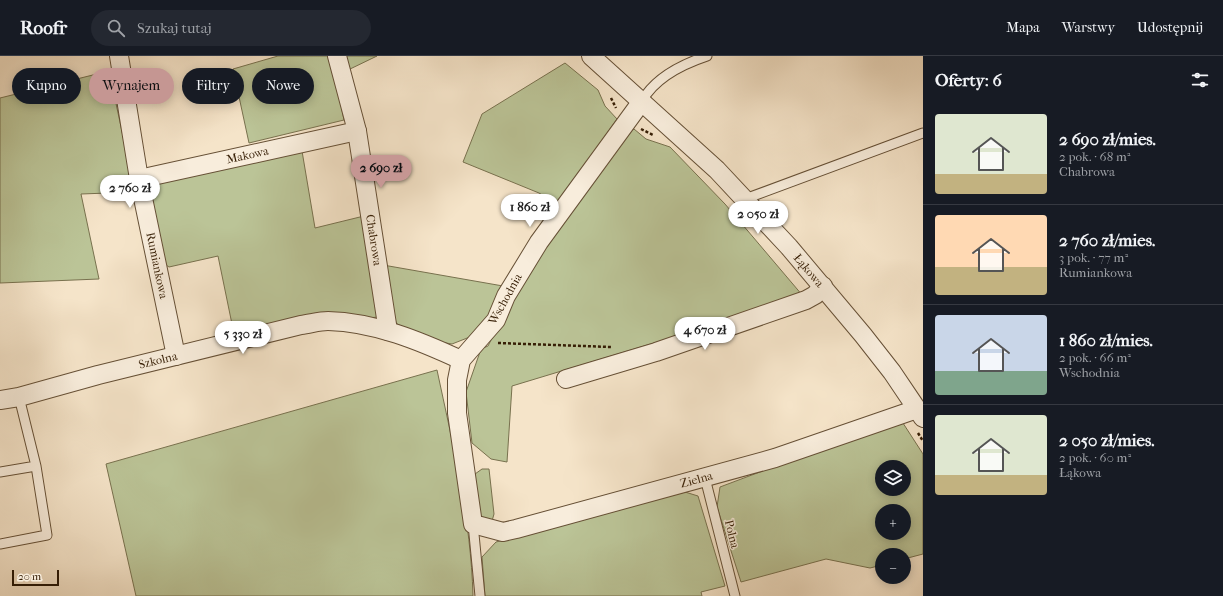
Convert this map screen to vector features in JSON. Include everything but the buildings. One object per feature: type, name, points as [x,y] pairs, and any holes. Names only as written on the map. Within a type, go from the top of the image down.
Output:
[{"type":"street","name":"Rumiankowa","points":[[119,56],[139,179],[176,356]]},
{"type":"street","name":"Chabrowa","points":[[337,56],[357,131],[388,331]]},
{"type":"street","name":"Łąkowa","points":[[591,56],[684,138],[744,199],[823,286],[887,366],[915,413]]},
{"type":"street","name":"Wschodnia","points":[[461,360],[496,320],[506,296],[538,242],[642,101]]},
{"type":"street","name":"Makowa","points":[[139,179],[357,131]]},
{"type":"street","points":[[566,379],[656,352],[806,300],[815,295],[823,286]]},
{"type":"street","name":"Szkolna","points":[[0,400],[19,397],[301,325],[328,321],[355,324],[388,331],[439,349],[461,360]]},
{"type":"street","points":[[461,360],[457,380],[457,413],[473,524]]},
{"type":"street","name":"Zielna","points":[[473,524],[503,532],[516,529],[775,458],[915,413]]},
{"type":"lane","points":[[642,101],[648,89],[669,74],[694,60],[707,56]]},
{"type":"lane","points":[[744,199],[923,133]]},
{"type":"lane","points":[[0,544],[47,535],[36,466],[19,397]]},
{"type":"lane","points":[[0,472],[36,466]]},
{"type":"lane","name":"Polna","points":[[705,478],[735,596]]},
{"type":"lane","points":[[473,524],[480,596]]},
{"type":"path","points":[[608,91],[617,110],[646,133],[659,136]]},
{"type":"path","points":[[483,336],[497,343],[613,347]]},
{"type":"path","points":[[915,413],[923,441]]},
{"type":"green space","points":[[278,56],[331,56],[344,120],[249,143],[241,104],[244,104],[244,68],[236,68]]},
{"type":"green space","points":[[344,56],[377,56],[348,70]]},
{"type":"green space","points":[[565,63],[598,90],[605,106],[617,119],[557,204],[539,193],[463,162],[482,114]]},
{"type":"green space","points":[[89,76],[89,104],[116,104],[135,192],[81,194],[99,279],[0,283],[0,98],[12,95],[12,104],[81,104],[81,78]]},
{"type":"green space","points":[[634,129],[646,139],[670,147],[725,204],[803,296],[720,323],[512,386],[507,462],[491,459],[472,443],[466,392],[481,349],[488,346],[511,300],[531,268],[623,135]]},
{"type":"green space","points":[[302,151],[315,228],[364,216],[379,317],[233,329],[218,256],[169,267],[163,263],[149,192],[157,181]]},
{"type":"green space","points":[[383,265],[503,286],[480,333],[452,344],[422,339],[396,323]]},
{"type":"green space","points":[[437,370],[455,454],[465,511],[472,568],[473,596],[136,596],[106,464]]},
{"type":"green space","points":[[898,420],[901,420],[923,454],[923,554],[911,557],[911,548],[875,548],[875,567],[870,568],[826,559],[741,582],[717,507],[720,487]]},
{"type":"green space","points":[[482,469],[489,469],[494,514],[492,521],[487,521],[478,514],[475,474]]},
{"type":"green space","points":[[685,492],[698,496],[725,586],[701,592],[702,596],[485,596],[482,557],[496,542]]}]
